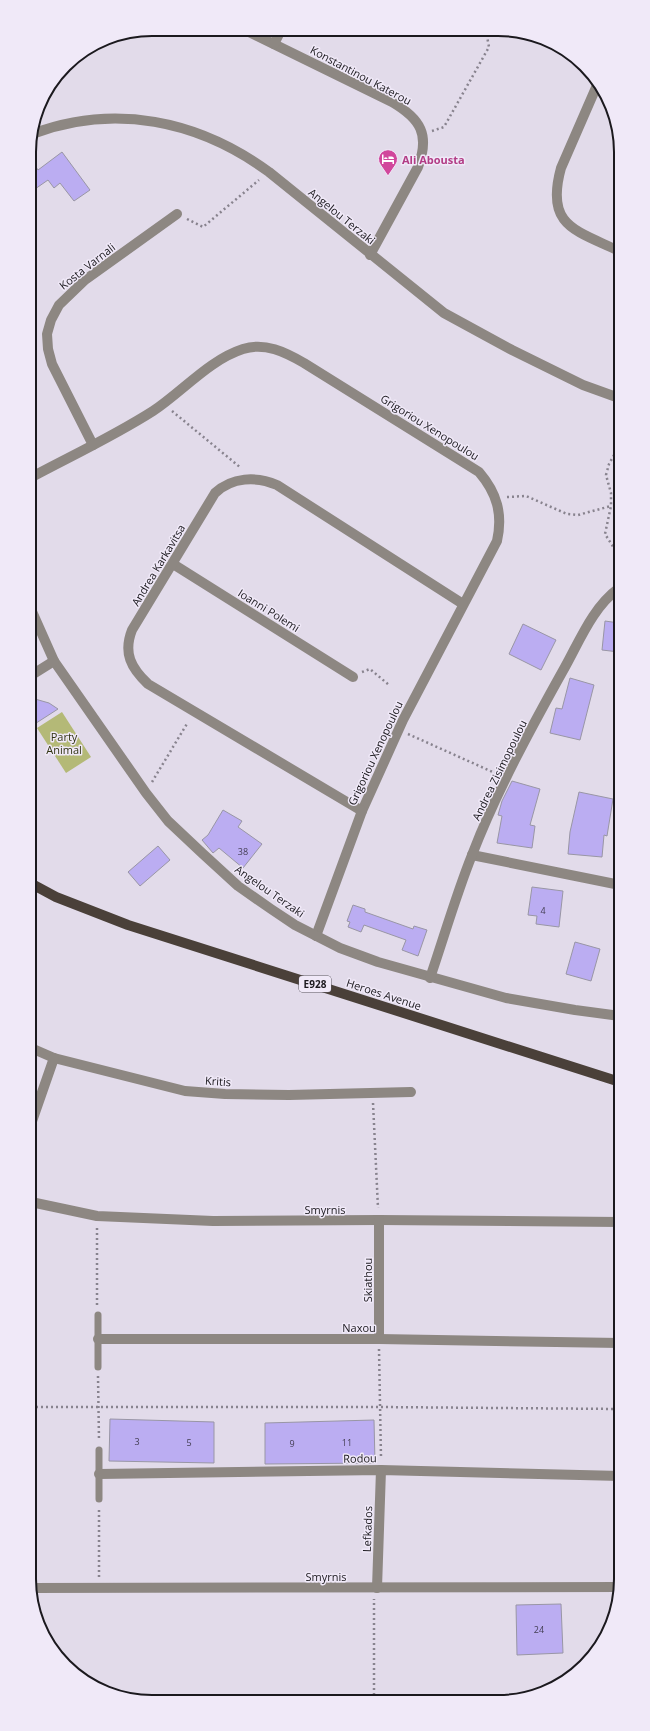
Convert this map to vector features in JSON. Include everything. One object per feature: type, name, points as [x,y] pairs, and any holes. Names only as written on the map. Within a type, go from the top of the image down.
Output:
[{"type":"main road","name":"Heroes Avenue","points":[[36,885],[56,897],[128,926],[614,1080]]},
{"type":"street","name":"Konstantinou Katerou","points":[[257,36],[404,109],[419,125],[423,135]]},
{"type":"street","points":[[274,44],[278,36]]},
{"type":"street","points":[[596,88],[561,168],[557,182],[556,204],[562,219],[577,231],[614,249]]},
{"type":"street","name":"Angelou Terzaki","points":[[38,132],[72,122],[92,119],[149,120],[199,133],[254,160],[444,313],[512,350],[583,385],[614,396]]},
{"type":"street","points":[[370,254],[418,168],[422,155],[423,135]]},
{"type":"street","name":"Kosta Varnali","points":[[93,445],[52,364],[46,334],[51,320],[59,305],[85,280],[177,214]]},
{"type":"street","name":"Grigoriou Xenopoulou","points":[[36,475],[93,445],[163,404],[228,356],[244,349],[273,348],[287,353],[304,363],[478,472],[490,485],[496,499],[500,527],[497,541],[399,729],[362,811],[316,936]]},
{"type":"street","name":"Andrea Karkavitsa","points":[[362,811],[148,684],[138,674],[128,657],[128,646],[132,630],[215,493],[222,486],[231,482],[255,479],[277,485],[463,604]]},
{"type":"street","name":"Ioanni Polemi","points":[[173,564],[353,677]]},
{"type":"street","name":"Andrea Zisimopoulou","points":[[430,978],[472,855],[507,778],[546,700],[594,614],[614,593]]},
{"type":"street","name":"Angelou Terzaki","points":[[36,620],[54,661],[146,793],[168,821],[238,886],[295,925],[340,948],[365,958],[430,978],[506,998],[614,1015]]},
{"type":"street","points":[[36,672],[54,661]]},
{"type":"street","points":[[472,855],[614,881]]},
{"type":"street","name":"Kritis","points":[[36,1050],[54,1058],[185,1091],[232,1094],[411,1092]]},
{"type":"street","points":[[36,1110],[54,1058]]},
{"type":"street","name":"Smyrnis","points":[[36,1203],[97,1216],[212,1221],[379,1220],[614,1222]]},
{"type":"street","name":"Skiathou","points":[[379,1220],[379,1339]]},
{"type":"street","name":"Naxou","points":[[98,1339],[379,1339],[614,1343]]},
{"type":"street","name":"Rodou","points":[[99,1474],[381,1470],[614,1476]]},
{"type":"street","name":"Lefkados","points":[[376,1588],[381,1470]]},
{"type":"street","name":"Smyrnis","points":[[37,1588],[614,1587]]},
{"type":"lane","points":[[98,1315],[98,1367]]},
{"type":"lane","points":[[99,1450],[99,1499]]},
{"type":"path","points":[[423,135],[444,127],[489,47],[487,36]]},
{"type":"path","points":[[177,214],[203,226],[269,172]]},
{"type":"path","points":[[163,404],[255,479]]},
{"type":"path","points":[[614,455],[609,464],[606,475],[611,493],[611,506],[605,534],[614,548]]},
{"type":"path","points":[[496,499],[526,496],[567,514],[578,515],[611,506]]},
{"type":"path","points":[[353,677],[370,669],[389,685]]},
{"type":"path","points":[[146,793],[195,711]]},
{"type":"path","points":[[399,729],[507,778]]},
{"type":"path","points":[[372,1093],[379,1220]]},
{"type":"path","points":[[97,1216],[98,1315]]},
{"type":"path","points":[[379,1339],[381,1470]]},
{"type":"path","points":[[98,1367],[99,1450]]},
{"type":"path","points":[[36,1407],[614,1409]]},
{"type":"path","points":[[99,1499],[99,1588]]},
{"type":"path","points":[[374,1695],[376,1588]]},
{"type":"green space","name":"Party Animal","points":[[62,712],[91,757],[66,773],[37,728]]},
{"type":"building","points":[[62,152],[90,190],[74,201],[60,183],[54,188],[48,180],[36,188],[36,167],[38,170]]},
{"type":"building","points":[[605,621],[614,622],[614,651],[602,650]]},
{"type":"building","points":[[523,624],[556,640],[541,670],[509,654]]},
{"type":"building","points":[[570,678],[594,685],[580,740],[550,733],[556,708],[562,709]]},
{"type":"building","points":[[36,699],[49,703],[58,709],[36,723]]},
{"type":"building","points":[[512,781],[540,789],[530,825],[535,826],[532,848],[497,843],[502,816],[498,815],[502,801]]},
{"type":"building","points":[[579,792],[613,799],[607,836],[604,835],[602,857],[568,854],[570,832]]},
{"type":"building","points":[[223,810],[242,821],[238,827],[262,844],[243,868],[219,848],[213,853],[202,840],[208,835]]},
{"type":"building","points":[[158,846],[170,860],[140,886],[128,872]]},
{"type":"building","points":[[532,887],[563,891],[559,927],[536,924],[537,916],[528,915]]},
{"type":"building","points":[[353,905],[365,909],[365,912],[413,929],[414,926],[427,930],[418,956],[402,950],[406,940],[364,925],[361,932],[348,927],[350,922],[347,921]]},
{"type":"building","points":[[575,942],[600,949],[591,981],[566,974]]},
{"type":"building","points":[[110,1419],[214,1422],[214,1463],[109,1461]]},
{"type":"building","points":[[374,1420],[375,1463],[265,1464],[265,1423]]},
{"type":"building","points":[[561,1604],[563,1653],[517,1655],[516,1605]]},
{"type":"place","name":"Ali Abousta","points":[[388,176]]}]
